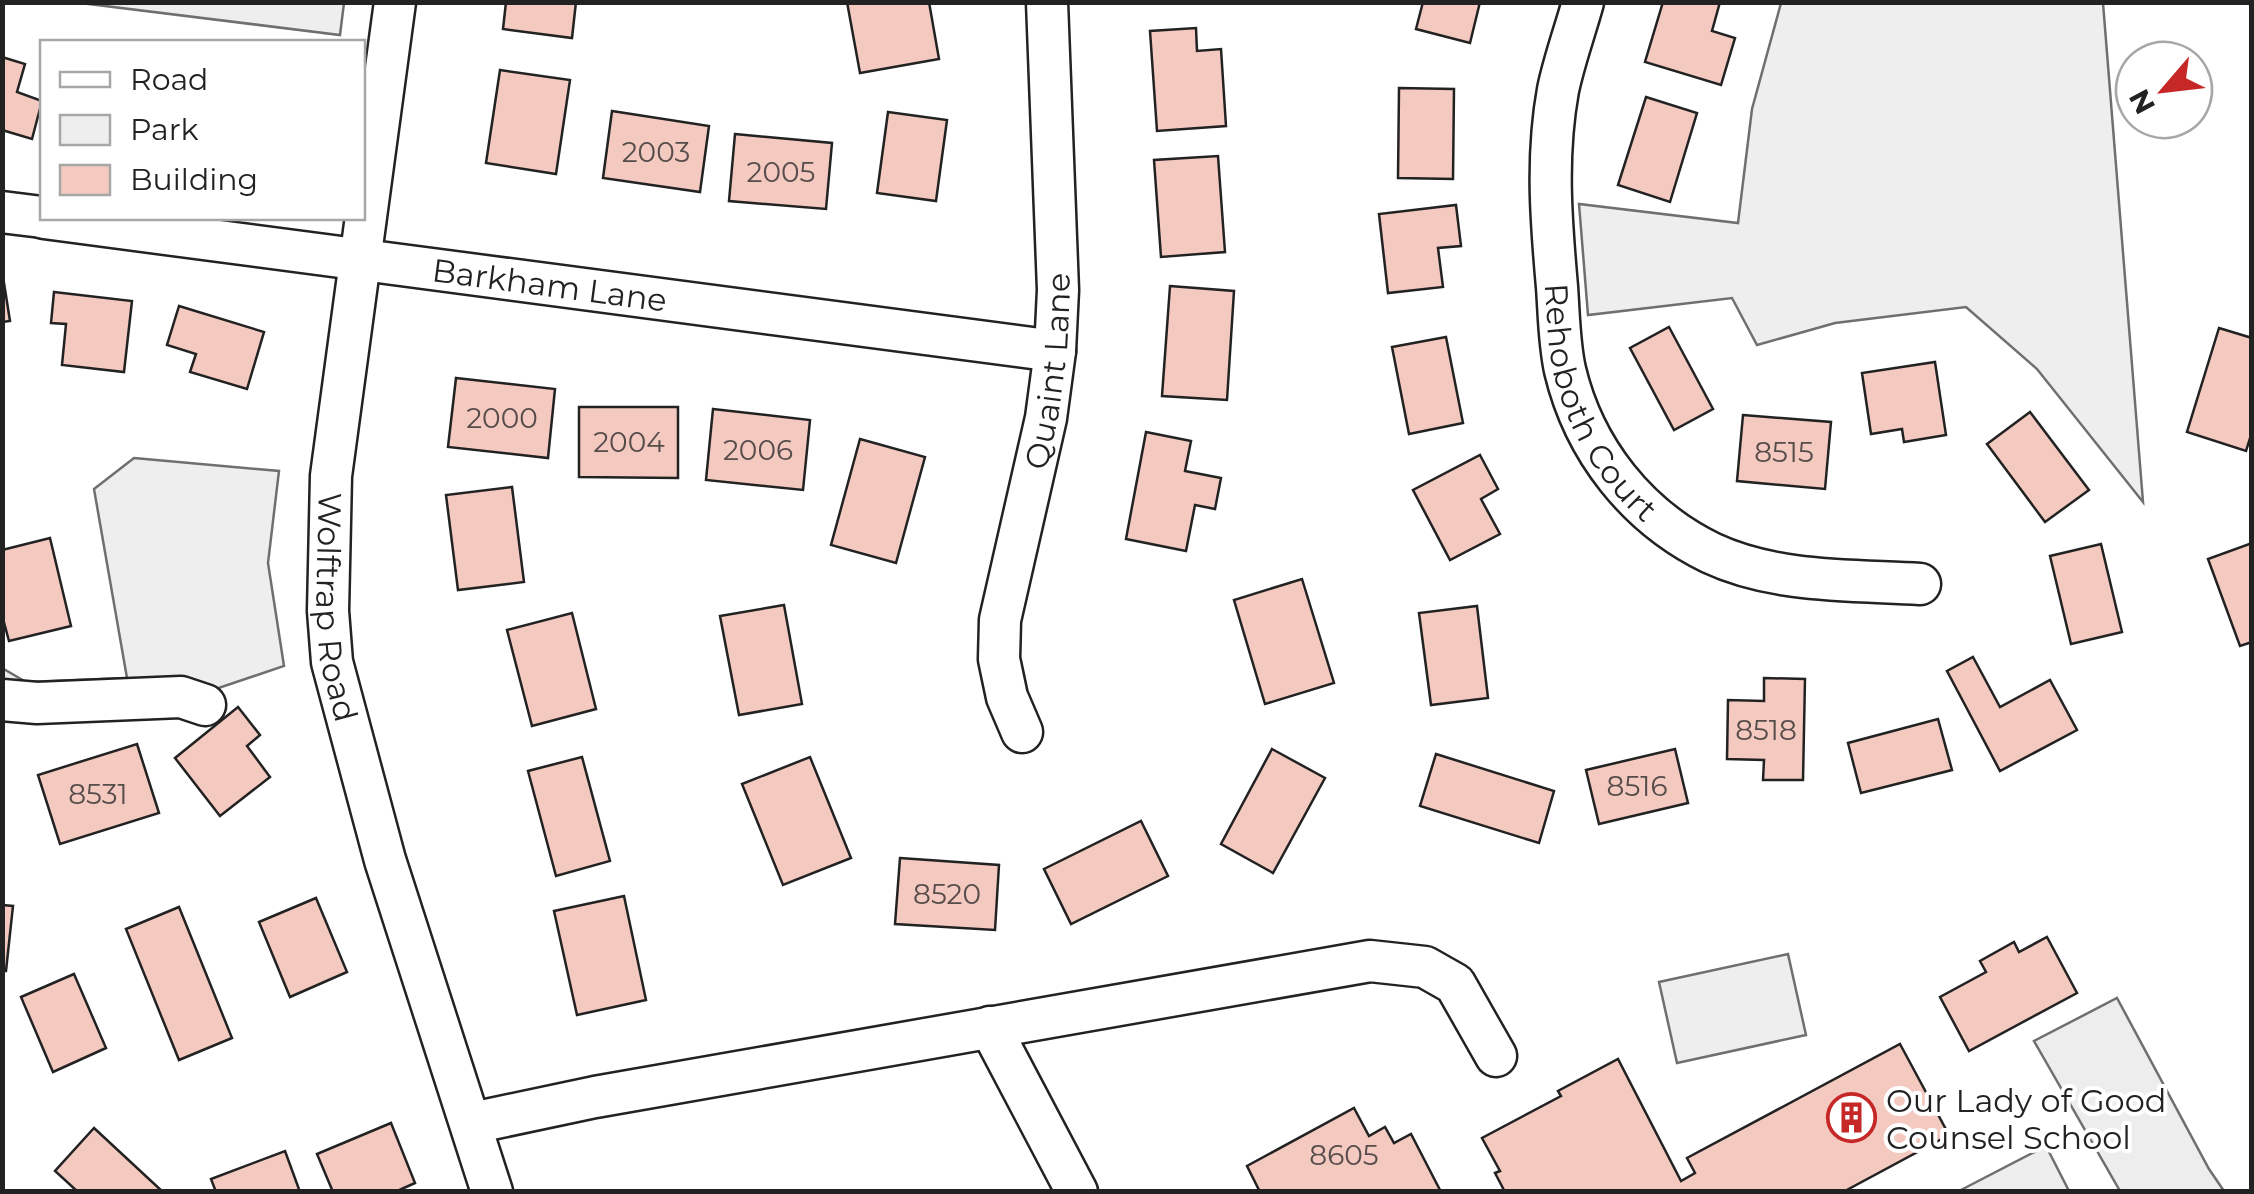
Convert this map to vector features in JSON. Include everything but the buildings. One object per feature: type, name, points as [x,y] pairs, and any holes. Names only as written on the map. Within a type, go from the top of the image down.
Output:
[{"type":"street","name":"Wolftrap Road","points":[[395,2],[331,476],[328,610],[332,662],[386,860],[492,1192]]},
{"type":"street","name":"Quaint Lane","points":[[1022,732],[1007,697],[999,658],[1000,620],[1046,418],[1055,350],[1058,290],[1046,2]]},
{"type":"street","name":"Rehoboth Court","points":[[1583,2],[1558,89],[1550,154],[1550,202],[1564,366],[1578,411],[1599,454],[1627,492],[1661,522],[1713,554],[1756,569],[1802,577],[1920,584]]},
{"type":"street","name":"Barkham Lane","points":[[2,212],[40,217]]},
{"type":"street","name":"Barkham Lane","points":[[66,220],[1055,350]]},
{"type":"street","points":[[2,700],[37,703],[181,697],[205,704]]},
{"type":"street","points":[[472,1124],[595,1096],[1370,961],[1425,967],[1455,984],[1496,1056]]},
{"type":"street","points":[[990,1026],[1076,1192]]},
{"type":"green space","points":[[344,2],[340,35],[90,3]]},
{"type":"green space","points":[[1781,3],[2103,3],[2143,502],[2037,369],[1966,307],[1835,323],[1757,345],[1732,298],[1588,315],[1579,204],[1738,223],[1752,109]]},
{"type":"green space","points":[[134,458],[279,471],[268,563],[284,666],[186,699],[3,695],[2,668],[26,682],[127,678],[94,489]]},
{"type":"green space","points":[[1788,954],[1806,1035],[1677,1063],[1659,982]]},
{"type":"shaded area","points":[[2117,998],[2224,1191],[2120,1191],[2034,1041]]},
{"type":"shaded area","points":[[2046,1146],[2069,1191],[1959,1191]]},
{"type":"place","name":"Our Lady of Good Counsel School","points":[[1851,1118]]}]
